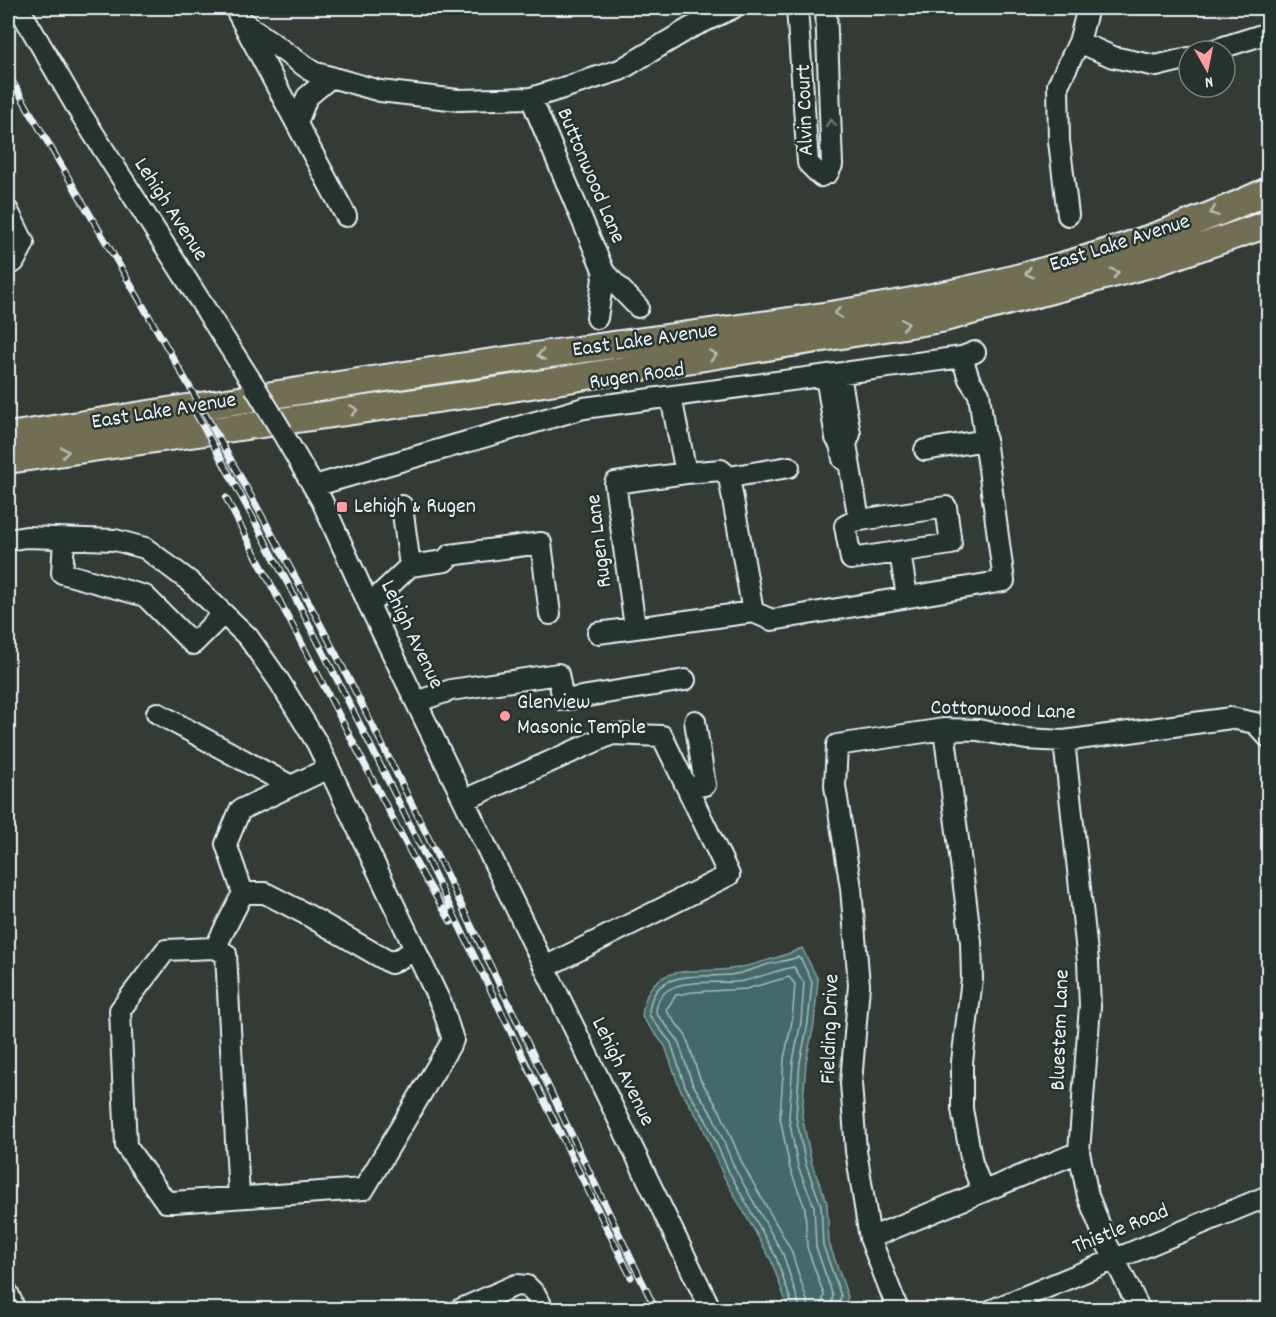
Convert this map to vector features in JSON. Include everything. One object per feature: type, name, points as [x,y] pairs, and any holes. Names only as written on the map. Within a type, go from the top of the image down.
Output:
[{"type":"main road","name":"East Lake Avenue","points":[[8,436],[532,356],[867,309],[974,288],[1056,266],[1145,239],[1269,191]]},
{"type":"main road","name":"East Lake Avenue","points":[[8,460],[500,390],[941,318],[1154,263],[1269,224]]},
{"type":"street","name":"Lehigh Avenue","points":[[19,8],[79,111],[255,387],[314,486],[369,605],[711,1310]]},
{"type":"street","points":[[239,15],[313,72],[381,91],[458,100],[531,98],[620,70],[690,28],[733,8]]},
{"type":"street","name":"Alvin Court","points":[[797,8],[808,163],[821,176],[828,172],[832,165],[826,8]]},
{"type":"street","points":[[1068,215],[1059,141],[1058,85],[1079,42],[1088,8]]},
{"type":"street","points":[[239,15],[346,216]]},
{"type":"street","points":[[1237,43],[1269,33]]},
{"type":"street","points":[[1079,42],[1113,57],[1156,66],[1177,61]]},
{"type":"street","points":[[297,123],[307,97],[331,77]]},
{"type":"street","name":"Buttonwood Lane","points":[[531,98],[604,272],[638,307]]},
{"type":"street","points":[[8,211],[24,243],[14,262],[8,264]]},
{"type":"street","name":"Buttonwood Lane","points":[[597,318],[604,272]]},
{"type":"street","name":"Rugen Road","points":[[314,486],[584,408],[969,355],[969,379],[979,394],[986,440]]},
{"type":"street","points":[[833,375],[856,520]]},
{"type":"street","points":[[671,397],[686,473]]},
{"type":"street","points":[[598,633],[753,612],[772,620],[1004,581],[986,440],[925,450]]},
{"type":"street","points":[[753,612],[729,477],[789,467]]},
{"type":"street","name":"Rugen Lane","points":[[635,627],[615,483],[721,470],[729,477]]},
{"type":"street","points":[[402,506],[410,566]]},
{"type":"street","points":[[946,507],[951,544],[851,559],[845,526],[856,520],[946,507]]},
{"type":"street","points":[[8,540],[26,537],[115,540],[145,548],[189,581],[248,637],[279,681],[317,743],[442,1006],[453,1040],[364,1189],[166,1202],[126,1146],[120,1010],[166,950],[215,948],[226,954],[239,1197]]},
{"type":"street","points":[[64,538],[62,573],[145,596],[193,644],[224,614]]},
{"type":"street","points":[[369,605],[410,566],[445,561],[450,555],[541,543],[550,614]]},
{"type":"street","points":[[900,552],[907,597]]},
{"type":"street","points":[[416,702],[451,690],[558,674],[563,700],[685,680]]},
{"type":"street","points":[[157,712],[291,786]]},
{"type":"street","name":"Cottonwood Lane","points":[[837,745],[944,729],[978,730],[1026,739],[1064,741],[1231,718],[1255,723],[1269,738]]},
{"type":"street","points":[[687,788],[705,785],[695,721]]},
{"type":"street","points":[[944,729],[971,942],[972,979],[962,1062],[962,1109],[972,1163],[982,1190]]},
{"type":"street","points":[[464,800],[612,734],[662,736],[729,875],[545,967]]},
{"type":"street","name":"Bluestem Lane","points":[[1064,741],[1086,927],[1089,984],[1079,1152],[1088,1196],[1114,1259],[1140,1310]]},
{"type":"street","name":"Fielding Drive","points":[[837,745],[835,786],[851,888],[859,984],[851,1083],[860,1183],[870,1238],[898,1310]]},
{"type":"street","points":[[215,948],[243,893],[226,844],[240,810],[329,768]]},
{"type":"street","points":[[243,893],[265,893],[391,963],[416,950]]},
{"type":"street","points":[[870,1238],[1079,1152]]},
{"type":"street","name":"Thistle Road","points":[[992,1310],[1269,1196]]},
{"type":"street","points":[[459,1310],[516,1285],[527,1286],[535,1294],[544,1310]]},
{"type":"street","points":[[8,1293],[15,1310]]},
{"type":"water","points":[[802,948],[818,980],[814,1024],[806,1062],[802,1116],[812,1164],[827,1203],[829,1243],[848,1297],[843,1309],[790,1310],[771,1260],[723,1175],[701,1123],[680,1089],[665,1046],[642,1017],[652,986],[661,978],[686,971],[738,968]]},
{"type":"railway","points":[[8,74],[210,423],[326,635],[452,887],[656,1310]]},
{"type":"railway","points":[[195,412],[310,625],[631,1277]]},
{"type":"railway","points":[[226,498],[417,865],[451,922]]},
{"type":"place","name":"Lehigh & Rugen","points":[[342,507]]},
{"type":"place","name":"Glenview Masonic Temple","points":[[505,716]]}]
